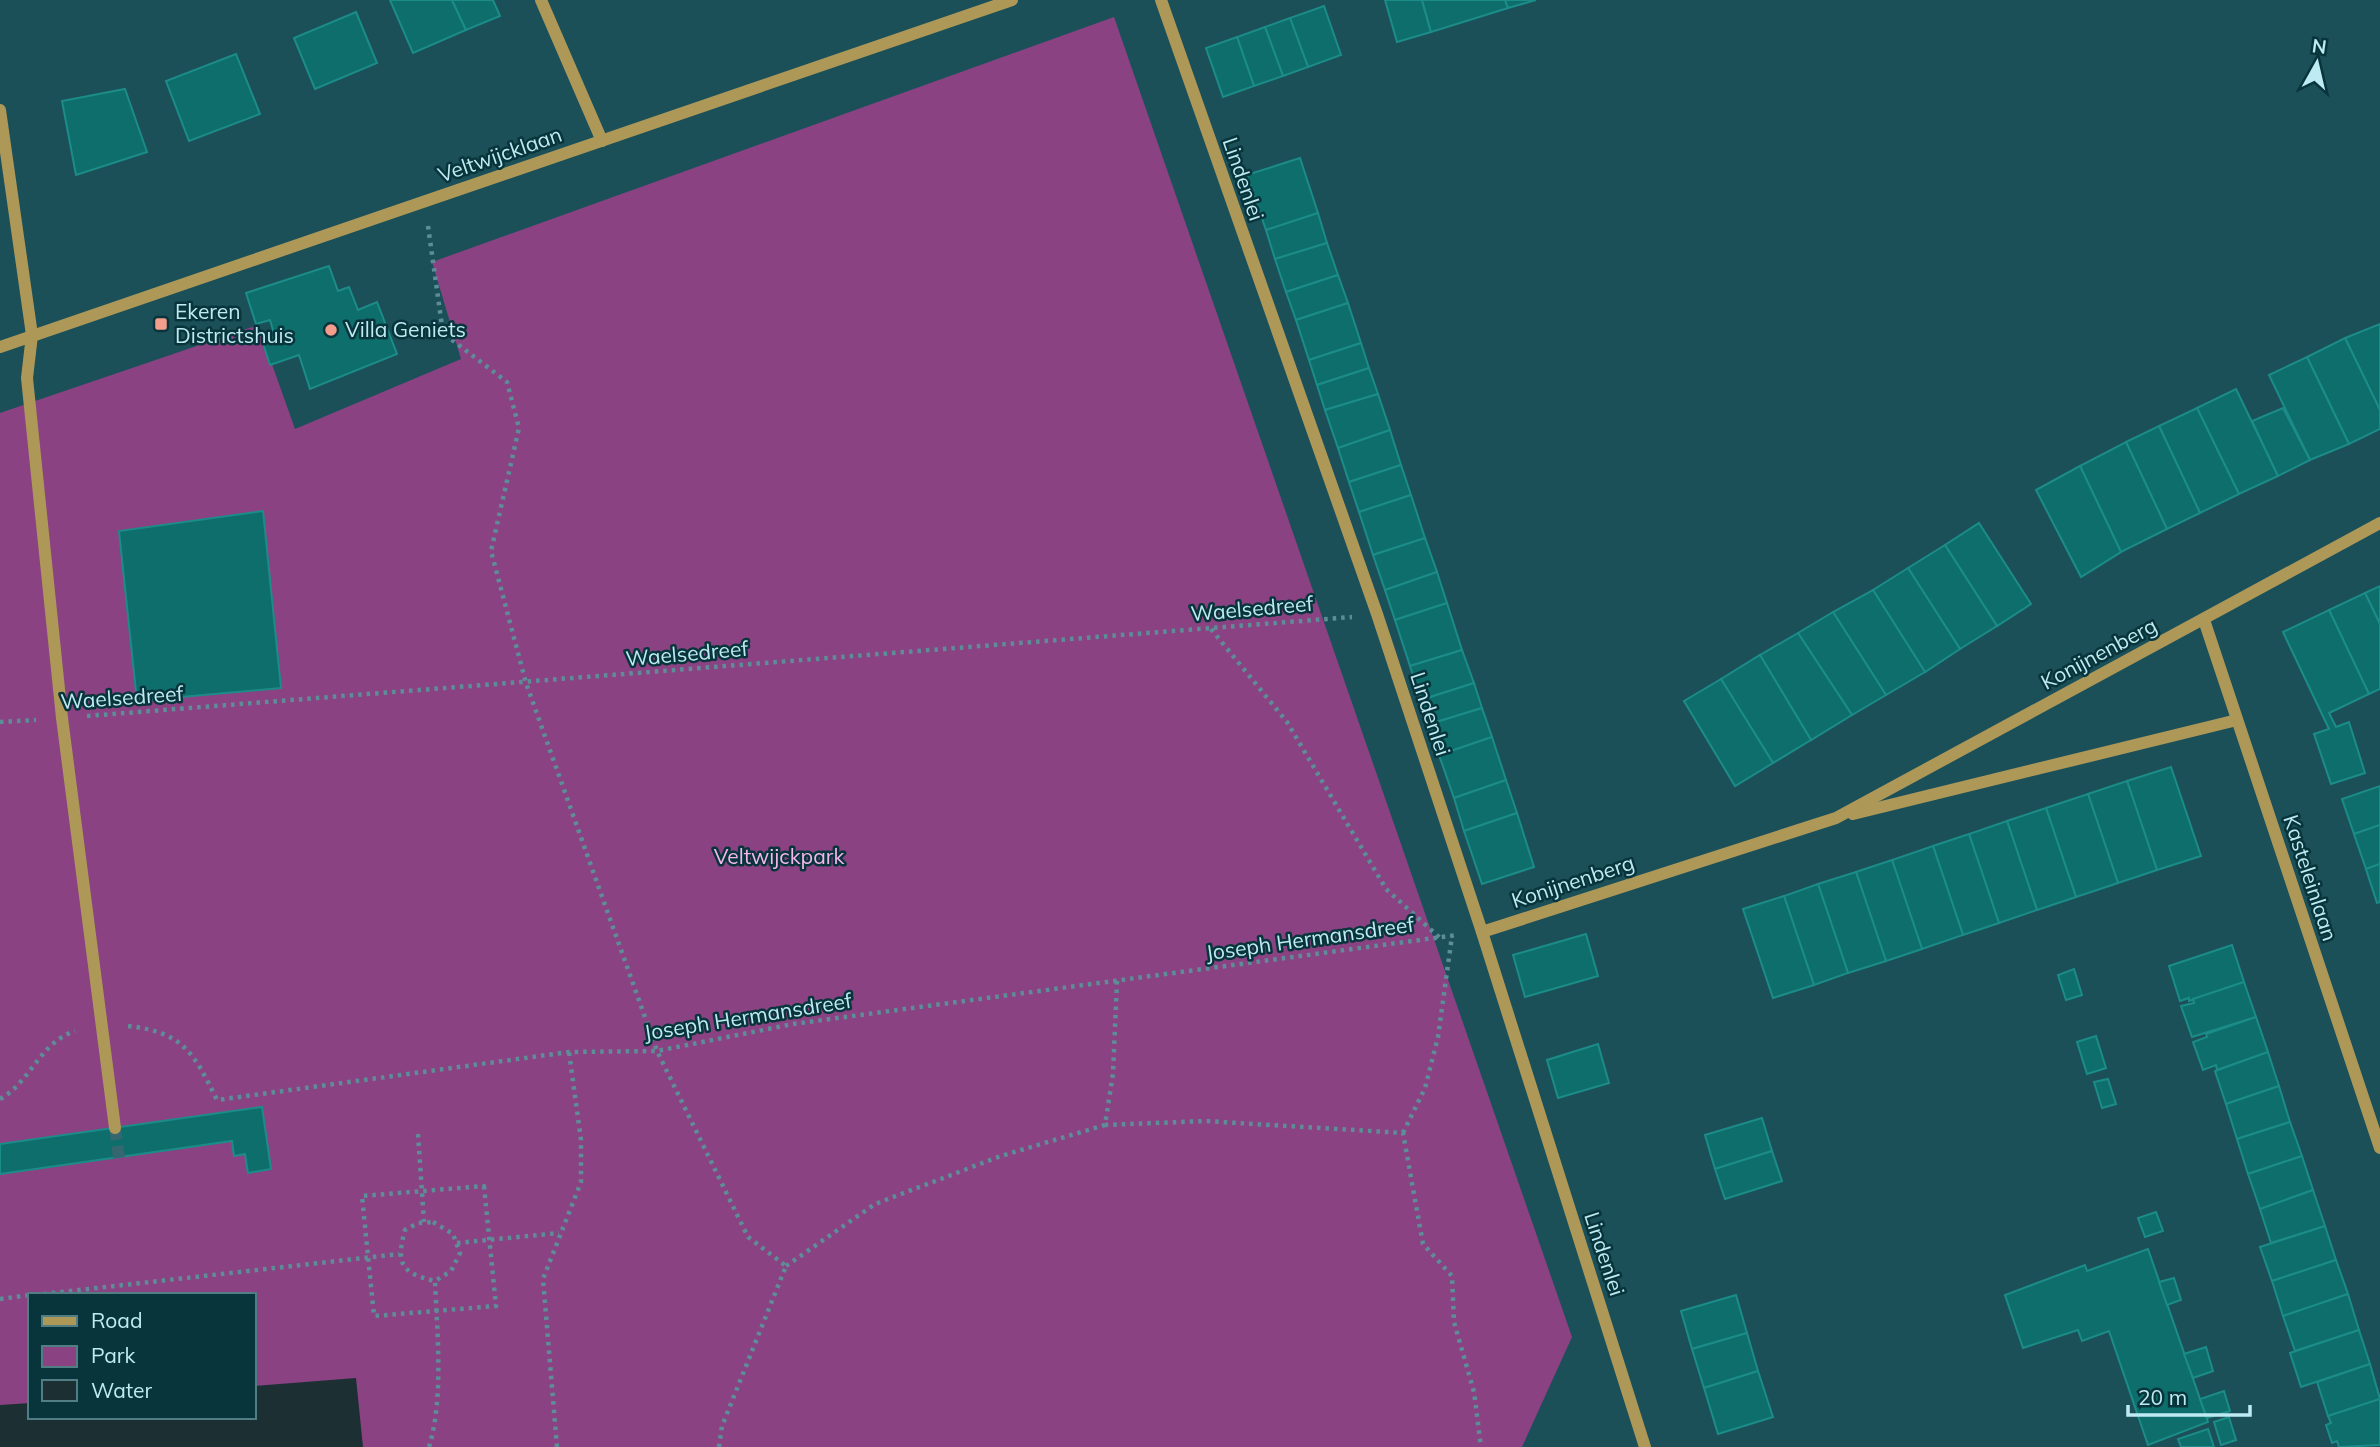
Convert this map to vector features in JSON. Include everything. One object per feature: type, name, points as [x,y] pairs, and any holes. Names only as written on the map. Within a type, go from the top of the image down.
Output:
[{"type":"street","points":[[541,0],[602,141]]},
{"type":"street","name":"Veltwijcklaan","points":[[0,347],[1012,0]]},
{"type":"street","name":"Lindenlei","points":[[1161,0],[1377,614],[1482,932],[1645,1447]]},
{"type":"street","points":[[0,110],[32,335],[27,378],[62,718],[115,1128]]},
{"type":"street","name":"Konijnenberg","points":[[1836,818],[2380,523]]},
{"type":"street","name":"Kasteleinlaan","points":[[2204,620],[2380,1148]]},
{"type":"street","name":"Konijnenberg","points":[[1482,932],[1836,818],[2237,720]]},
{"type":"path","points":[[424,201],[443,333],[508,382],[519,428],[491,551],[526,683],[657,1051],[748,1237],[786,1266]]},
{"type":"path","name":"Waelsedreef","points":[[0,722],[526,683],[1377,614]]},
{"type":"path","points":[[1210,628],[1287,722],[1386,889],[1440,938]]},
{"type":"path","name":"Joseph Hermansdreef","points":[[0,1099],[17,1090],[32,1065],[62,1035],[103,1023],[160,1029],[196,1058],[217,1100],[569,1052],[657,1051],[793,1024],[1482,932]]},
{"type":"path","points":[[1452,936],[1438,1037],[1425,1088],[1403,1133],[1423,1244],[1452,1276],[1454,1322],[1474,1392],[1481,1447]]},
{"type":"path","points":[[1105,1125],[1112,1074],[1117,981]]},
{"type":"path","points":[[557,1447],[543,1279],[581,1182],[581,1140],[569,1052]]},
{"type":"path","points":[[719,1447],[722,1426],[786,1266],[876,1204],[1001,1156],[1105,1125],[1205,1121],[1403,1133]]},
{"type":"path","points":[[418,1134],[424,1222]]},
{"type":"path","points":[[484,1186],[490,1241],[496,1306],[374,1316],[362,1196],[484,1186]]},
{"type":"path","points":[[424,1222],[433,1222],[453,1234],[457,1243],[460,1253],[451,1271],[435,1281],[416,1276],[405,1268],[399,1254],[405,1230],[424,1222]]},
{"type":"path","points":[[457,1243],[559,1233]]},
{"type":"path","points":[[53,1293],[399,1254]]},
{"type":"path","points":[[429,1447],[434,1432],[438,1340],[435,1281]]},
{"type":"path","points":[[0,1299],[28,1295]]},
{"type":"green space","name":"Veltwijckpark","points":[[1114,17],[1572,1337],[1522,1447],[0,1447],[0,413],[258,325],[295,429],[461,359],[432,262]]},
{"type":"water","points":[[356,1378],[363,1447],[0,1447],[0,1405],[28,1403],[28,1419],[256,1419],[256,1386]]},
{"type":"building","points":[[390,0],[452,0],[466,30],[413,53]]},
{"type":"building","points":[[452,0],[493,0],[500,16],[466,30]]},
{"type":"building","points":[[1385,0],[1422,0],[1431,32],[1397,42]]},
{"type":"building","points":[[1422,0],[1505,0],[1508,8],[1431,32]]},
{"type":"building","points":[[1505,0],[1536,0],[1508,8]]},
{"type":"building","points":[[1324,6],[1341,55],[1308,67],[1290,18]]},
{"type":"building","points":[[356,12],[377,63],[315,89],[294,38]]},
{"type":"building","points":[[1290,18],[1308,67],[1283,76],[1265,27]]},
{"type":"building","points":[[1265,27],[1283,76],[1254,86],[1237,37]]},
{"type":"building","points":[[1237,37],[1254,86],[1223,97],[1206,48]]},
{"type":"building","points":[[236,54],[260,114],[189,141],[166,81]]},
{"type":"building","points":[[125,89],[147,152],[76,175],[62,101]]},
{"type":"building","points":[[1300,158],[1318,213],[1266,230],[1247,175]]},
{"type":"building","points":[[1318,213],[1327,243],[1275,259],[1266,230]]},
{"type":"building","points":[[1327,243],[1338,275],[1286,292],[1275,259]]},
{"type":"building","name":"Villa Geniets","points":[[329,266],[338,291],[349,287],[358,310],[377,302],[397,354],[310,389],[299,355],[270,365],[262,340],[275,337],[270,320],[256,324],[246,293]]},
{"type":"building","points":[[1338,275],[1348,303],[1296,320],[1286,292]]},
{"type":"building","points":[[1348,303],[1361,343],[1309,360],[1296,320]]},
{"type":"building","points":[[2380,324],[2380,410],[2345,338]]},
{"type":"building","points":[[2345,338],[2380,410],[2380,429],[2349,444],[2307,357]]},
{"type":"building","points":[[1361,343],[1369,368],[1317,385],[1309,360]]},
{"type":"building","points":[[2307,357],[2349,444],[2310,460],[2269,375]]},
{"type":"building","points":[[1369,368],[1378,394],[1325,410],[1317,385]]},
{"type":"building","points":[[2236,389],[2278,476],[2239,494],[2197,408]]},
{"type":"building","points":[[1378,394],[1390,430],[1338,448],[1325,410]]},
{"type":"building","points":[[2197,408],[2239,494],[2200,513],[2159,426]]},
{"type":"building","points":[[2283,408],[2310,460],[2278,476],[2252,421]]},
{"type":"building","points":[[2159,426],[2200,513],[2167,529],[2126,442]]},
{"type":"building","points":[[1390,430],[1401,465],[1349,482],[1338,448]]},
{"type":"building","points":[[2126,442],[2167,529],[2121,552],[2080,466]]},
{"type":"building","points":[[1401,465],[1411,495],[1359,512],[1349,482]]},
{"type":"building","points":[[2080,466],[2121,552],[2081,577],[2036,490]]},
{"type":"building","points":[[1411,495],[1425,538],[1373,555],[1359,512]]},
{"type":"building","points":[[263,511],[281,688],[137,701],[119,531]]},
{"type":"building","points":[[1979,523],[2031,604],[1997,626],[1945,545]]},
{"type":"building","points":[[1425,538],[1437,572],[1385,590],[1373,555]]},
{"type":"building","points":[[1945,545],[1997,626],[1960,649],[1908,568]]},
{"type":"building","points":[[1908,568],[1960,649],[1925,672],[1873,590]]},
{"type":"building","points":[[1437,572],[1447,603],[1395,620],[1385,590]]},
{"type":"building","points":[[2380,586],[2380,624],[2365,593]]},
{"type":"building","points":[[1873,590],[1925,672],[1886,695],[1833,612]]},
{"type":"building","points":[[2365,593],[2380,624],[2380,689],[2369,694],[2329,610]]},
{"type":"building","points":[[1447,603],[1462,650],[1410,666],[1395,620]]},
{"type":"building","points":[[2329,610],[2369,694],[2329,713],[2336,727],[2349,722],[2365,773],[2331,784],[2314,734],[2329,729],[2283,632]]},
{"type":"building","points":[[1833,612],[1886,695],[1852,715],[1798,633]]},
{"type":"building","points":[[1798,633],[1852,715],[1811,740],[1760,655]]},
{"type":"building","points":[[1462,650],[1474,683],[1421,700],[1410,666]]},
{"type":"building","points":[[1760,655],[1811,740],[1773,763],[1721,679]]},
{"type":"building","points":[[1721,679],[1773,763],[1735,786],[1684,701]]},
{"type":"building","points":[[1474,683],[1482,708],[1430,724],[1421,700]]},
{"type":"building","points":[[1482,708],[1492,737],[1439,755],[1430,724]]},
{"type":"building","points":[[1492,737],[1506,780],[1454,798],[1439,755]]},
{"type":"building","points":[[2171,767],[2201,856],[2157,870],[2127,781]]},
{"type":"building","points":[[1506,780],[1517,813],[1464,831],[1454,798]]},
{"type":"building","points":[[2127,781],[2157,870],[2118,883],[2088,794]]},
{"type":"building","points":[[2380,786],[2380,825],[2354,834],[2342,799]]},
{"type":"building","points":[[2088,794],[2118,883],[2076,897],[2046,808]]},
{"type":"building","points":[[2046,808],[2076,897],[2037,910],[2007,821]]},
{"type":"building","points":[[1517,813],[1534,867],[1482,884],[1464,831]]},
{"type":"building","points":[[2007,821],[2037,910],[1999,923],[1969,834]]},
{"type":"building","points":[[2380,825],[2380,864],[2366,869],[2354,834]]},
{"type":"building","points":[[1969,834],[1999,923],[1963,935],[1933,846]]},
{"type":"building","points":[[1933,846],[1963,935],[1922,949],[1892,860]]},
{"type":"building","points":[[1892,860],[1922,949],[1886,961],[1856,872]]},
{"type":"building","points":[[2380,864],[2380,902],[2377,903],[2366,869]]},
{"type":"building","points":[[1856,872],[1886,961],[1848,973],[1818,884]]},
{"type":"building","points":[[1818,884],[1848,973],[1814,985],[1784,896]]},
{"type":"building","points":[[1784,896],[1814,985],[1773,998],[1743,909]]},
{"type":"building","points":[[1586,934],[1598,976],[1525,997],[1513,955]]},
{"type":"building","points":[[2232,945],[2244,982],[2189,1001],[2189,998],[2180,1001],[2169,966]]},
{"type":"building","points":[[2074,969],[2082,995],[2066,1000],[2058,975]]},
{"type":"building","points":[[2244,982],[2256,1017],[2192,1037],[2181,1006],[2194,1003],[2193,999]]},
{"type":"building","points":[[2256,1017],[2268,1052],[2217,1070],[2216,1065],[2203,1070],[2193,1042],[2207,1037],[2206,1034]]},
{"type":"building","points":[[2096,1036],[2106,1068],[2087,1074],[2077,1042]]},
{"type":"building","points":[[1598,1044],[1609,1083],[1558,1098],[1547,1060]]},
{"type":"building","points":[[2268,1052],[2279,1086],[2226,1104],[2215,1071]]},
{"type":"building","points":[[2108,1079],[2116,1104],[2102,1108],[2094,1082]]},
{"type":"building","points":[[2279,1086],[2290,1122],[2237,1139],[2226,1104]]},
{"type":"building","points":[[262,1107],[271,1169],[248,1173],[245,1154],[234,1156],[232,1141],[0,1174],[0,1144]]},
{"type":"building","points":[[1762,1118],[1772,1151],[1715,1169],[1705,1135]]},
{"type":"building","points":[[2290,1122],[2302,1156],[2248,1174],[2237,1139]]},
{"type":"building","points":[[1772,1151],[1782,1181],[1725,1199],[1715,1169]]},
{"type":"building","points":[[2302,1156],[2313,1190],[2260,1209],[2248,1174]]},
{"type":"building","points":[[2313,1190],[2325,1226],[2271,1243],[2260,1209]]},
{"type":"building","points":[[2156,1212],[2163,1231],[2145,1237],[2138,1218]]},
{"type":"building","points":[[2325,1226],[2336,1260],[2272,1281],[2260,1247]]},
{"type":"building","points":[[2148,1249],[2208,1422],[2148,1445],[2109,1331],[2082,1341],[2078,1330],[2023,1348],[2005,1295],[2085,1265],[2087,1271]]},
{"type":"building","points":[[2336,1260],[2348,1294],[2283,1316],[2272,1281]]},
{"type":"building","points":[[2174,1278],[2181,1300],[2167,1305],[2159,1282]]},
{"type":"building","points":[[2348,1294],[2359,1330],[2295,1351],[2283,1316]]},
{"type":"building","points":[[1736,1295],[1747,1333],[1692,1349],[1681,1311]]},
{"type":"building","points":[[2359,1330],[2370,1364],[2301,1387],[2290,1353]]},
{"type":"building","points":[[1747,1333],[1758,1371],[1704,1388],[1692,1349]]},
{"type":"building","points":[[2206,1347],[2213,1371],[2193,1378],[2184,1354]]},
{"type":"building","points":[[2370,1364],[2380,1399],[2328,1416],[2317,1382]]},
{"type":"building","points":[[1758,1371],[1773,1417],[1718,1434],[1704,1388]]},
{"type":"building","points":[[2224,1391],[2230,1411],[2207,1418],[2200,1399]]},
{"type":"building","points":[[2380,1399],[2380,1445],[2339,1447],[2337,1441],[2332,1443],[2326,1425],[2331,1423],[2328,1416]]},
{"type":"building","points":[[2229,1417],[2236,1440],[2221,1445],[2214,1422]]},
{"type":"building","points":[[2208,1429],[2214,1447],[2181,1447],[2178,1439]]},
{"type":"tunnel","points":[[115,1128],[119,1158]]},
{"type":"place","name":"Ekeren Districtshuis","points":[[161,324]]},
{"type":"place","name":"Villa Geniets","points":[[331,330]]}]
